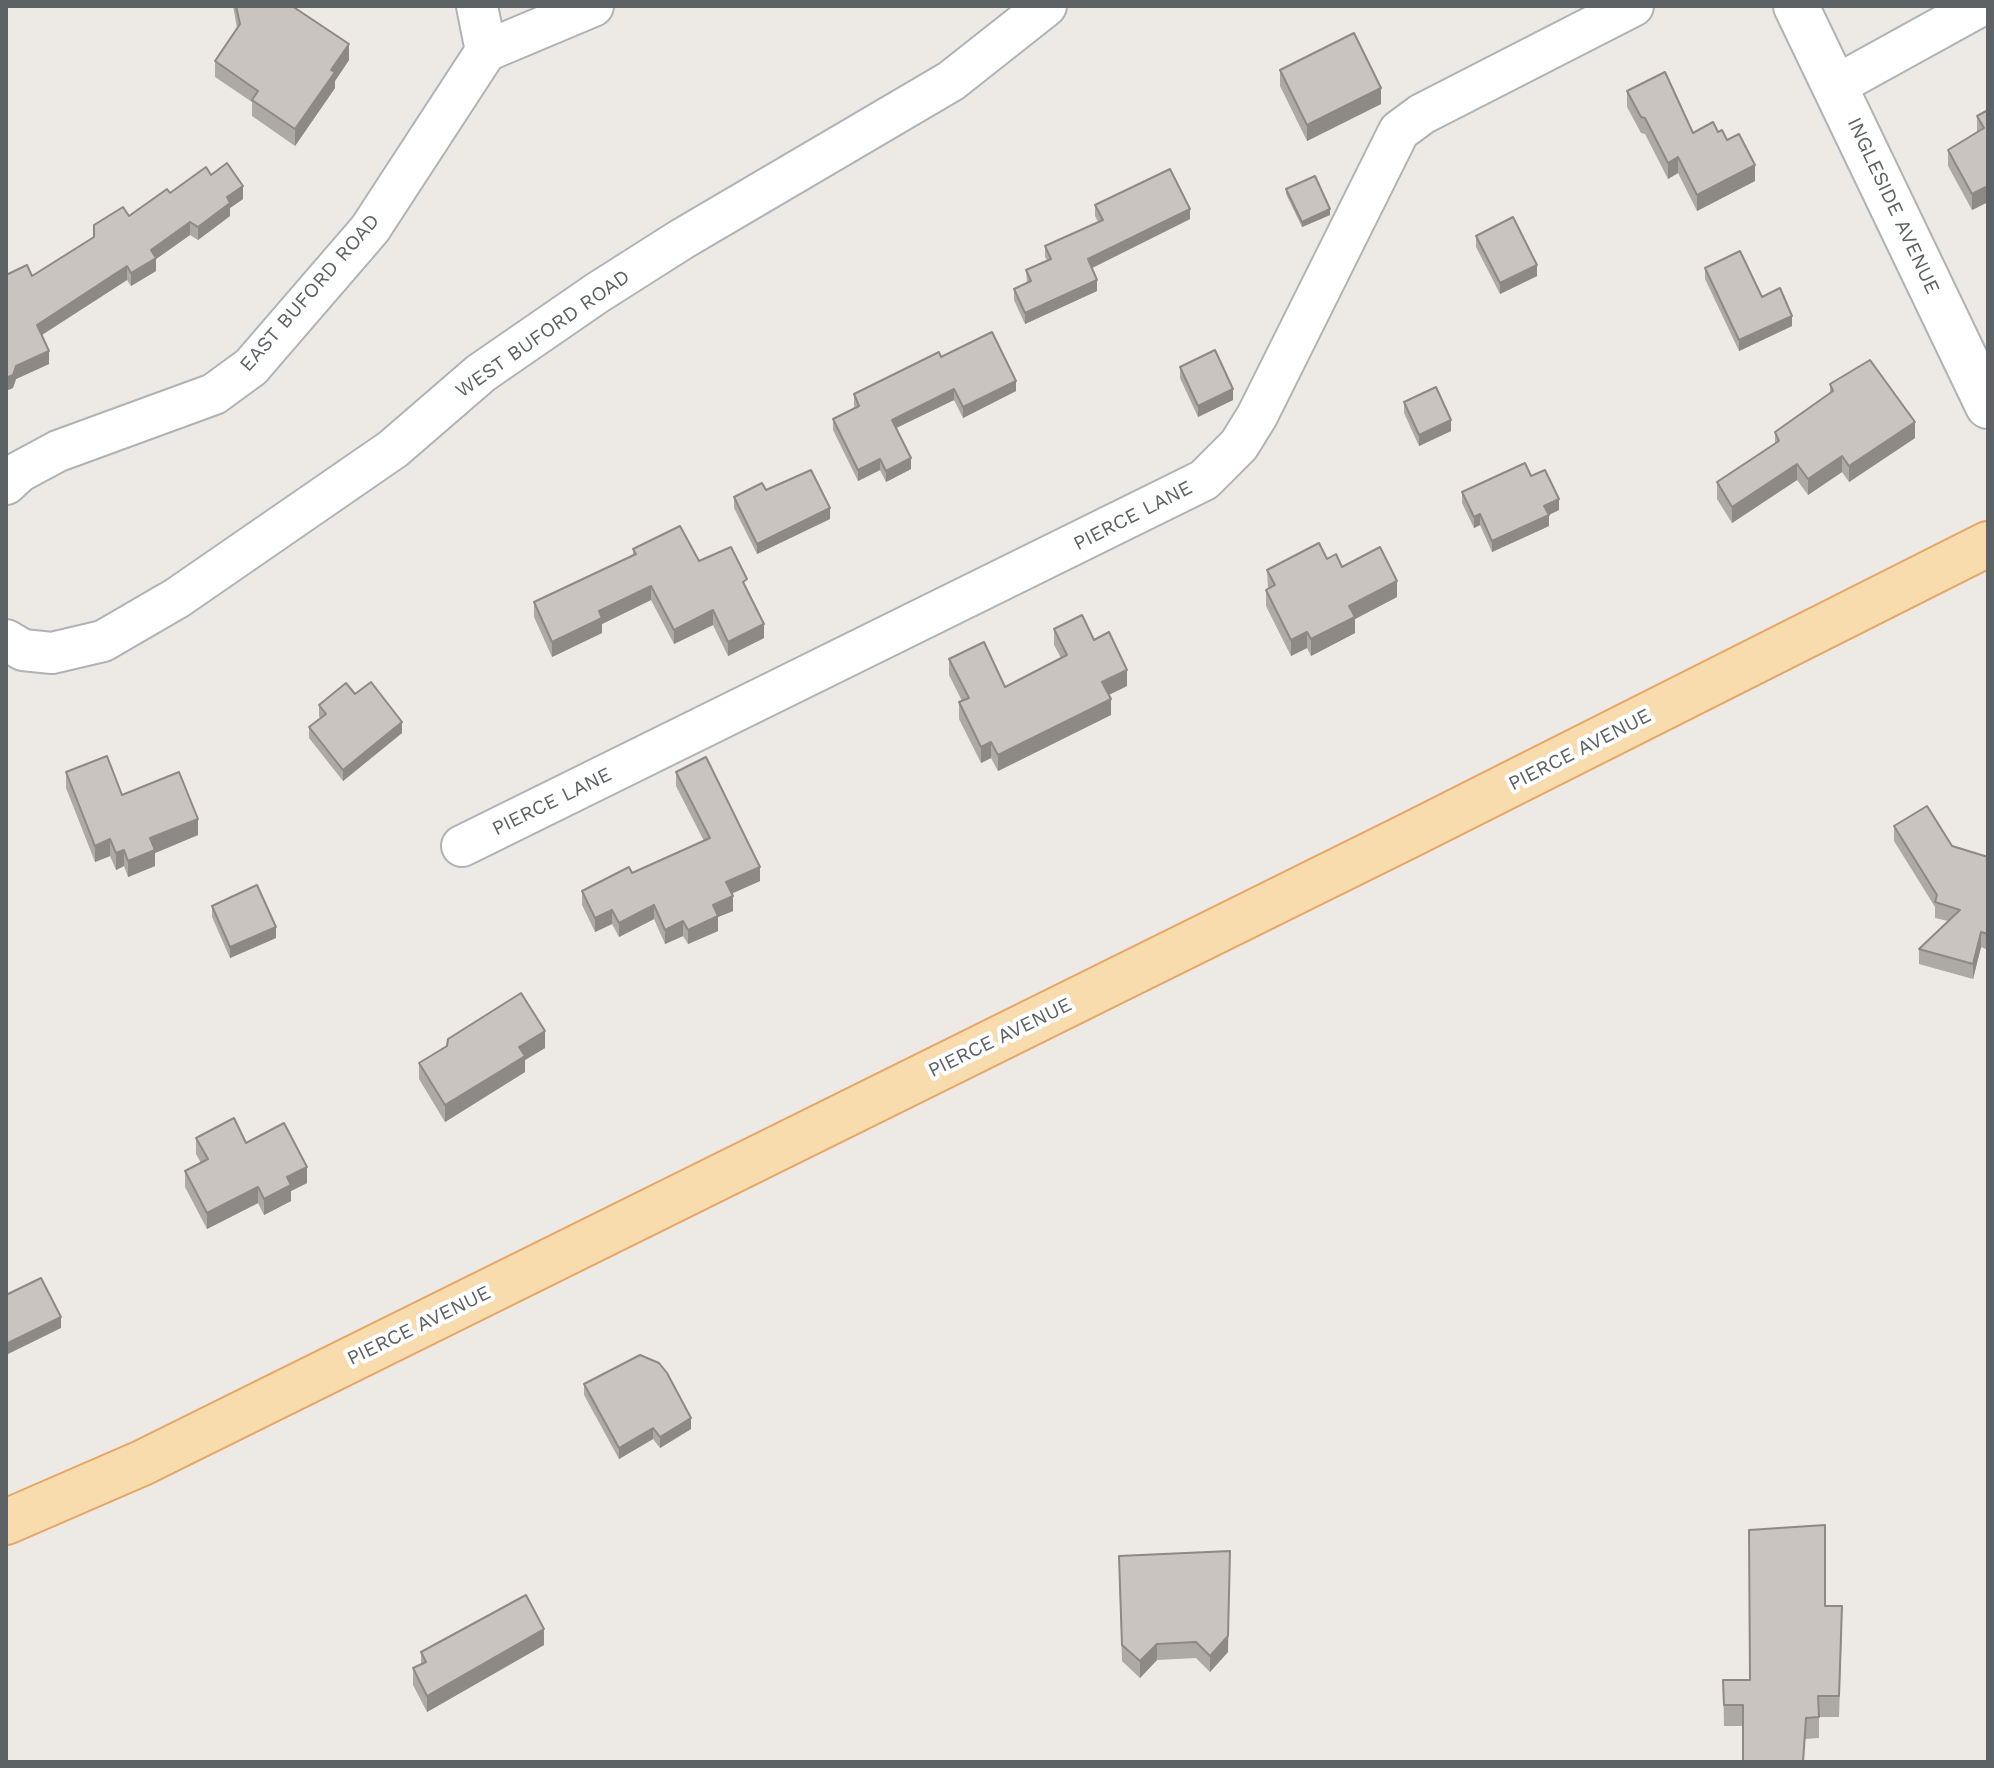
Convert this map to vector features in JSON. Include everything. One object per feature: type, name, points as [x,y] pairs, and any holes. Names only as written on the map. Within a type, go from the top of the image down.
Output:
[{"type":"main road","name":"PIERCE AVENUE","points":[[6,1522],[199,1435],[1408,836],[1988,544]]},
{"type":"street","points":[[477,6],[486,51],[593,6]]},
{"type":"street","name":"WEST BUFORD ROAD","points":[[23,646],[52,653],[103,641],[177,598],[393,449],[481,373],[597,293],[682,239],[951,81],[1046,6]]},
{"type":"street","name":"PIERCE LANE","points":[[462,846],[1204,480],[1239,445],[1257,416],[1399,131],[1422,114],[1633,6]]},
{"type":"street","name":"INGLESIDE AVENUE","points":[[1796,6],[1988,406]]},
{"type":"street","points":[[1835,86],[1980,6]]},
{"type":"street","name":"EAST BUFORD ROAD","points":[[6,484],[19,472],[58,451],[214,394],[251,367],[370,229],[486,51]]},
{"type":"building","points":[[236,6],[292,6],[349,44],[331,70],[335,72],[295,129],[252,100],[258,91],[215,61],[240,24]]},
{"type":"building","points":[[1354,33],[1381,88],[1307,125],[1280,70]]},
{"type":"building","points":[[1665,72],[1693,133],[1713,122],[1727,140],[1739,134],[1755,165],[1697,195],[1678,157],[1668,163],[1627,91]]},
{"type":"building","points":[[1988,110],[1988,186],[1972,194],[1948,150],[1984,128],[1977,116]]},
{"type":"building","points":[[227,163],[243,186],[227,197],[230,203],[198,227],[190,222],[151,250],[156,258],[131,273],[127,266],[37,325],[49,351],[16,366],[13,375],[6,378],[6,275],[27,265],[32,276],[94,237],[94,225],[123,207],[129,216],[167,189],[170,193],[206,167],[211,175]]},
{"type":"building","points":[[1170,169],[1190,209],[1088,259],[1097,280],[1025,313],[1014,289],[1031,281],[1026,270],[1051,259],[1045,246],[1103,220],[1095,205]]},
{"type":"building","points":[[1315,176],[1330,209],[1302,222],[1286,189]]},
{"type":"building","points":[[1513,217],[1537,265],[1500,283],[1476,236]]},
{"type":"building","points":[[1740,251],[1762,297],[1780,288],[1792,316],[1739,340],[1705,268]]},
{"type":"building","points":[[992,332],[1016,381],[963,407],[954,389],[892,420],[911,458],[886,471],[880,459],[858,470],[833,419],[859,406],[854,394],[939,352],[941,357]]},
{"type":"building","points":[[1215,350],[1233,389],[1198,406],[1180,367]]},
{"type":"building","points":[[1870,360],[1915,422],[1849,466],[1842,456],[1808,479],[1797,464],[1732,507],[1717,482],[1779,441],[1775,432],[1833,391],[1830,384]]},
{"type":"building","points":[[1436,387],[1451,420],[1419,435],[1404,402]]},
{"type":"building","points":[[1525,463],[1531,476],[1545,470],[1559,499],[1544,506],[1549,515],[1492,541],[1480,514],[1474,517],[1462,492]]},
{"type":"building","points":[[811,470],[830,508],[757,544],[734,497],[762,483],[766,490]]},
{"type":"building","points":[[680,526],[699,561],[731,547],[747,579],[743,582],[764,624],[728,642],[713,610],[674,630],[651,586],[599,611],[602,618],[552,642],[534,602],[636,554],[633,549]]},
{"type":"building","points":[[1319,543],[1327,559],[1336,554],[1342,567],[1380,547],[1397,581],[1349,606],[1355,617],[1311,639],[1307,632],[1291,640],[1266,590],[1275,585],[1267,570]]},
{"type":"building","points":[[1082,615],[1094,640],[1109,632],[1127,670],[1102,682],[1111,699],[998,755],[991,742],[981,747],[959,702],[969,698],[949,659],[984,642],[1005,687],[1067,655],[1054,629]]},
{"type":"building","points":[[371,682],[402,722],[343,770],[309,727],[326,714],[319,705],[346,683],[355,694]]},
{"type":"building","points":[[107,756],[122,795],[179,772],[198,819],[150,838],[155,850],[128,861],[124,850],[116,853],[110,839],[95,846],[66,772]]},
{"type":"building","points":[[706,757],[760,867],[726,882],[733,896],[713,905],[718,916],[688,930],[683,921],[665,930],[654,905],[619,923],[612,910],[595,918],[582,891],[629,867],[632,873],[710,838],[676,772]]},
{"type":"building","points":[[1927,806],[1952,846],[1988,857],[1988,934],[1981,932],[1973,964],[1919,949],[1960,910],[1935,902],[1937,895],[1894,826]]},
{"type":"building","points":[[257,885],[276,927],[230,947],[212,906]]},
{"type":"building","points":[[521,993],[545,1031],[519,1047],[525,1056],[445,1105],[419,1063],[447,1046],[448,1039]]},
{"type":"building","points":[[234,1118],[246,1143],[284,1123],[307,1167],[287,1177],[291,1185],[264,1199],[258,1187],[207,1213],[185,1171],[208,1159],[196,1138]]},
{"type":"building","points":[[41,1278],[61,1317],[6,1344],[6,1295]]},
{"type":"building","points":[[640,1355],[659,1363],[691,1418],[660,1437],[653,1428],[619,1448],[584,1384]]},
{"type":"building","points":[[1825,1525],[1825,1606],[1842,1606],[1839,1696],[1818,1696],[1819,1717],[1806,1718],[1803,1762],[1743,1762],[1743,1705],[1724,1705],[1723,1680],[1750,1680],[1749,1530]]},
{"type":"building","points":[[1230,1551],[1228,1636],[1210,1656],[1196,1642],[1157,1644],[1140,1661],[1122,1645],[1119,1556]]},
{"type":"building","points":[[526,1595],[544,1629],[427,1696],[413,1668],[426,1662],[421,1652]]}]
